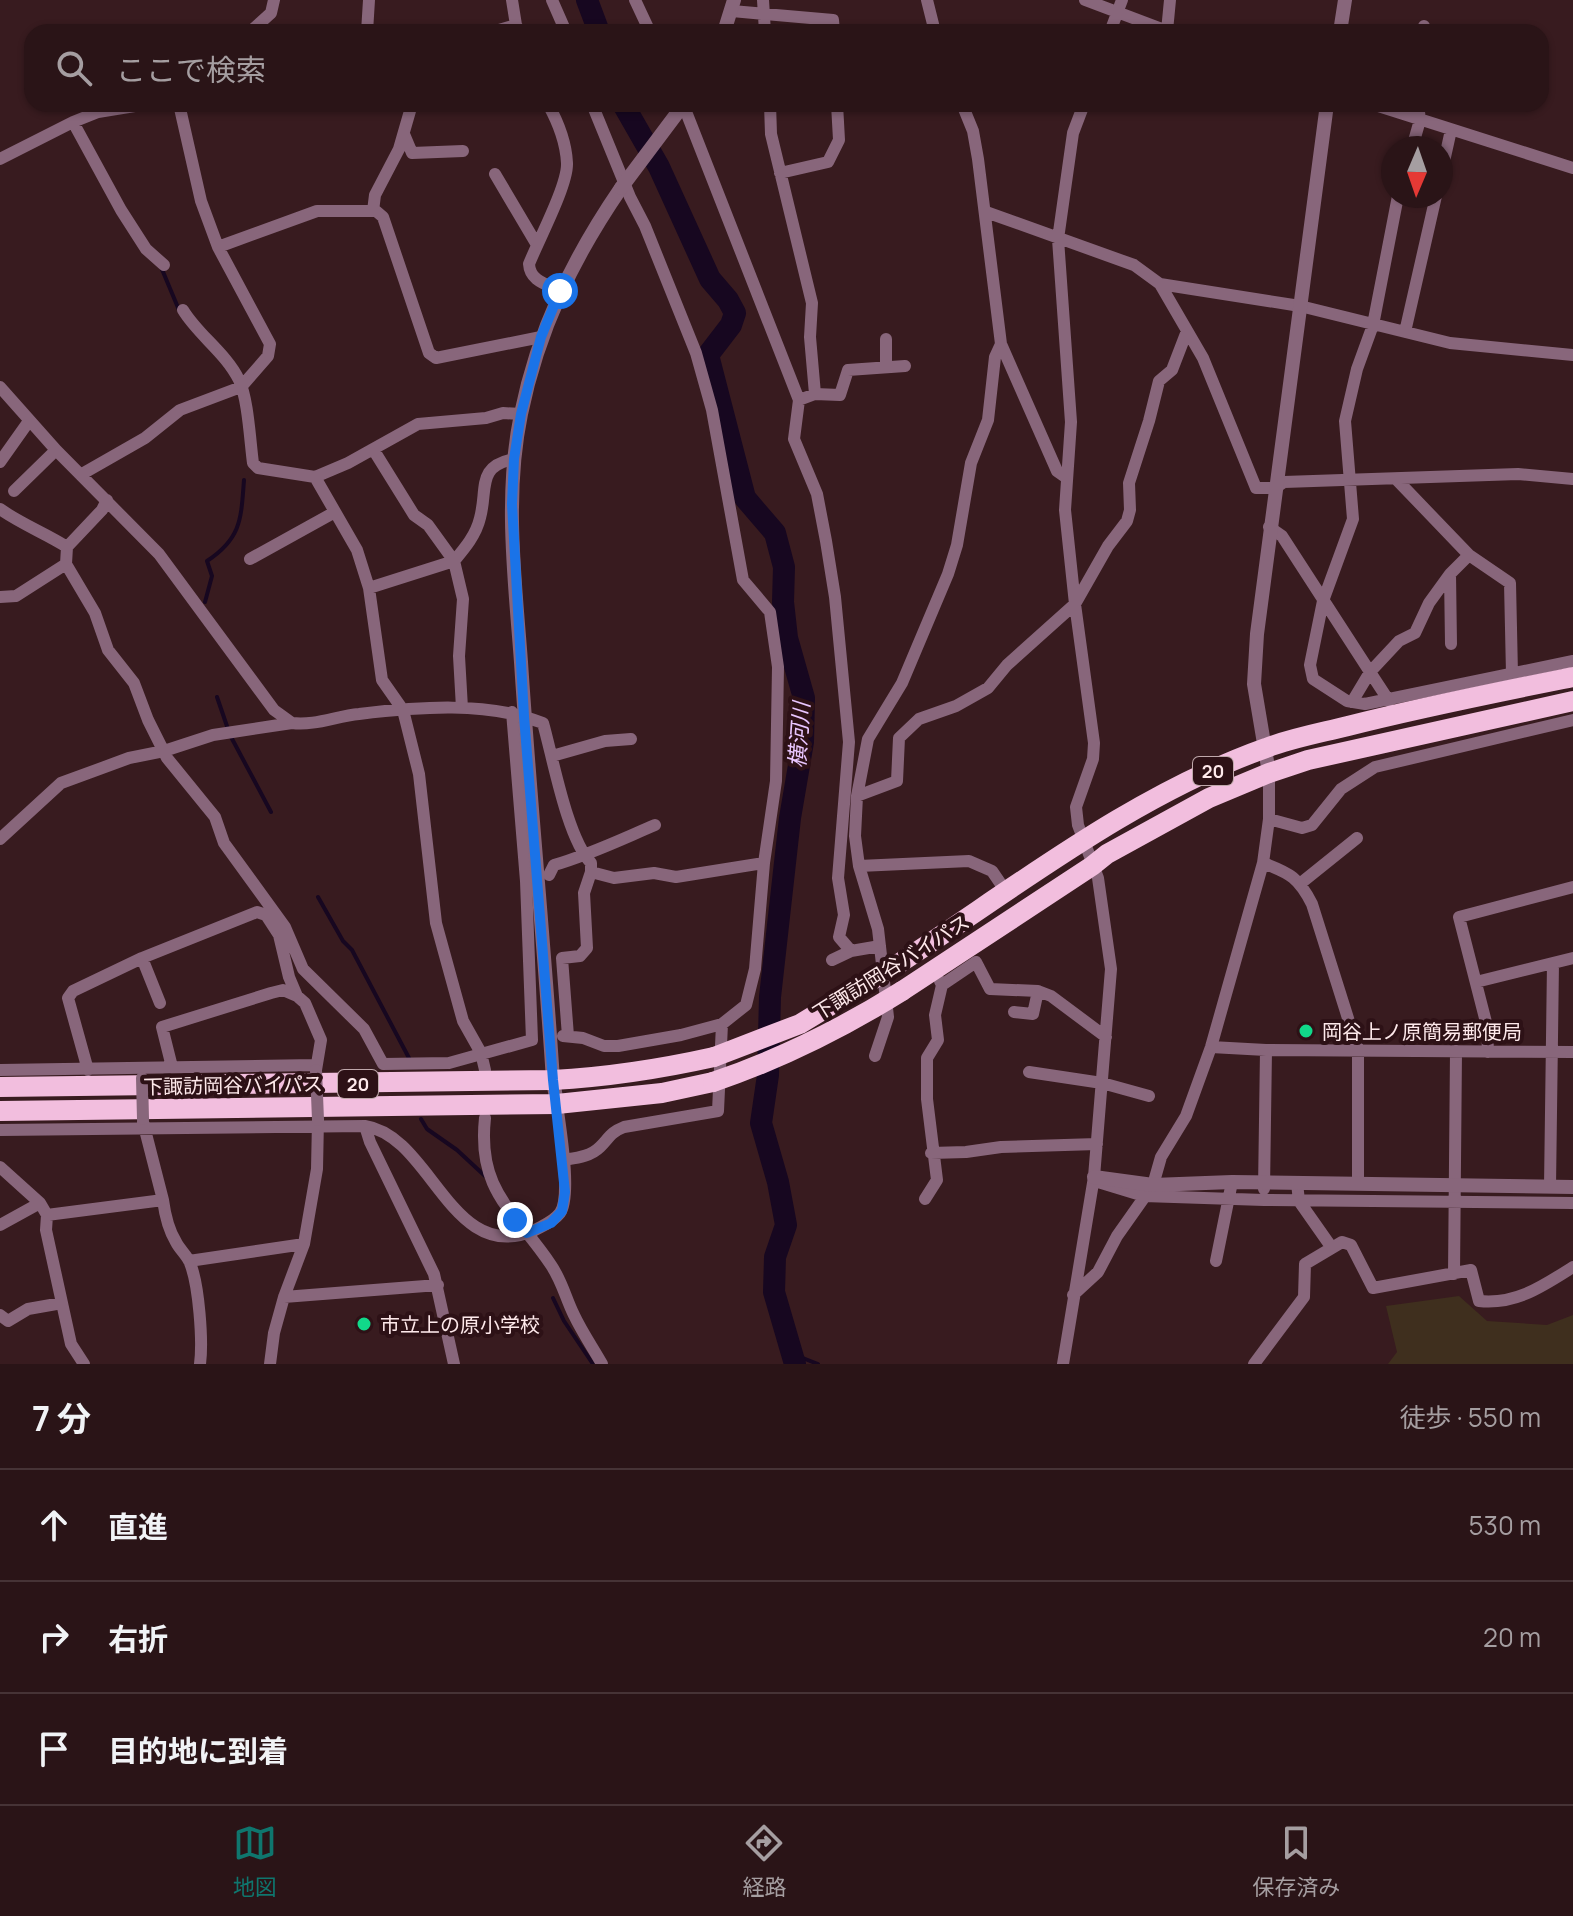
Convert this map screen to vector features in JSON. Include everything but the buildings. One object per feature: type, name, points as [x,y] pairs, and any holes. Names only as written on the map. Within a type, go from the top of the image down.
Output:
[{"type":"highway","name":"下諏訪岡谷バイパス","points":[[0,1087],[553,1080],[599,1078],[714,1057],[800,1024],[895,966],[1082,842],[1184,784],[1265,748],[1385,716],[1573,677]]},
{"type":"highway","name":"下諏訪岡谷バイパス","points":[[0,1111],[557,1104],[662,1093],[713,1082],[810,1045],[902,991],[938,978],[1107,854],[1209,798],[1308,760],[1573,701]]},
{"type":"street","points":[[259,24],[271,13],[274,0]]},
{"type":"street","points":[[368,24],[369,0]]},
{"type":"street","points":[[512,0],[517,24]]},
{"type":"street","points":[[552,0],[562,24]]},
{"type":"street","points":[[635,0],[646,24]]},
{"type":"street","points":[[763,0],[765,24]]},
{"type":"street","points":[[927,0],[933,24]]},
{"type":"street","points":[[1085,0],[1120,6],[1155,24]]},
{"type":"street","points":[[1168,24],[1170,0]]},
{"type":"street","points":[[1341,24],[1345,0]]},
{"type":"street","points":[[727,24],[733,5],[764,14],[833,20],[833,24]]},
{"type":"street","points":[[0,159],[98,112]]},
{"type":"street","points":[[82,474],[145,438],[180,410],[241,387],[268,356],[270,344],[218,247],[201,201],[181,112]]},
{"type":"street","points":[[373,211],[375,195],[404,134],[410,112]]},
{"type":"street","points":[[553,112],[559,123],[567,165],[564,180],[529,264],[529,272],[534,278],[560,291]]},
{"type":"street","points":[[0,839],[61,783],[129,758],[164,751],[213,735],[403,710],[462,708],[518,714],[543,723],[572,827],[591,863],[584,893],[587,948],[580,956],[562,958],[565,1036],[583,1038],[604,1046],[618,1046],[722,1024],[746,1005],[752,989],[764,863],[776,781],[778,667],[770,612],[743,580],[712,410],[696,353],[595,112]]},
{"type":"street","points":[[107,500],[102,510],[67,547],[66,564],[95,613],[108,650],[134,683],[167,758],[215,817],[224,843],[303,969],[364,1029],[383,1064],[449,1063],[535,1039],[518,714],[512,538],[514,459],[521,414],[541,337],[560,291],[588,236],[678,112]]},
{"type":"street","points":[[686,112],[799,400],[794,439],[817,494],[823,525],[835,597],[849,742],[838,878],[844,915],[839,937],[851,951]]},
{"type":"street","points":[[770,112],[771,134],[812,303],[810,337],[815,394]]},
{"type":"street","points":[[780,173],[828,162],[839,140],[837,112]]},
{"type":"street","points":[[965,112],[973,131],[986,212],[1001,344],[1057,471],[1067,478]]},
{"type":"street","points":[[1063,1364],[1094,1179],[1111,969],[1098,878],[1082,842],[1076,807],[1093,759],[1094,743],[1065,510],[1071,422],[1058,239],[1073,133],[1081,112]]},
{"type":"street","points":[[1073,1295],[1098,1272],[1117,1236],[1149,1190],[1161,1157],[1186,1116],[1211,1047],[1263,863],[1269,819],[1269,773],[1254,684],[1269,527],[1326,112]]},
{"type":"street","points":[[1396,112],[1573,168]]},
{"type":"street","points":[[1415,136],[1419,112]]},
{"type":"street","points":[[73,122],[121,210],[146,249],[164,265]]},
{"type":"street","points":[[1450,136],[1451,130]]},
{"type":"street","points":[[404,134],[412,153],[463,151]]},
{"type":"street","points":[[495,174],[537,245]]},
{"type":"street","points":[[1396,208],[1373,325],[1357,369],[1345,421],[1353,519],[1323,601],[1310,665],[1313,679],[1352,702],[1365,704],[1573,661]]},
{"type":"street","points":[[1405,332],[1433,208]]},
{"type":"street","points":[[218,247],[317,211],[373,211],[383,217],[429,353],[436,358],[541,337]]},
{"type":"street","points":[[986,212],[1134,265],[1160,284],[1203,358],[1256,488],[1275,488],[1284,482],[1518,474],[1573,479]]},
{"type":"street","points":[[1160,284],[1300,306],[1450,343],[1573,355]]},
{"type":"street","points":[[183,310],[212,342],[238,379],[253,463],[258,468],[315,477],[418,424],[486,418],[503,413],[521,414]]},
{"type":"street","points":[[857,796],[897,781],[899,738],[919,719],[956,706],[988,688],[1007,665],[1075,604],[1100,558],[1127,521],[1130,510],[1129,483],[1159,381],[1172,370],[1187,331]]},
{"type":"street","points":[[886,339],[886,367]]},
{"type":"street","points":[[875,1056],[888,1017],[878,929],[859,866],[855,836],[857,796],[868,739],[902,683],[948,574],[957,545],[971,463],[988,420],[995,357],[1001,344]]},
{"type":"street","points":[[799,400],[815,394],[840,395],[848,370],[905,366]]},
{"type":"street","points":[[0,387],[56,450],[159,554],[274,710],[292,723]]},
{"type":"street","points":[[0,462],[29,421]]},
{"type":"street","points":[[373,449],[414,515],[428,525],[454,561],[463,599],[459,656],[462,708]]},
{"type":"street","points":[[14,491],[56,450]]},
{"type":"street","points":[[369,588],[454,561],[469,543],[480,520],[486,475],[498,462],[514,459]]},
{"type":"street","points":[[315,477],[357,550],[369,588],[382,680],[403,710],[419,774],[436,923],[463,1021],[481,1053],[485,1070]]},
{"type":"street","points":[[1397,480],[1469,555],[1510,583],[1512,674]]},
{"type":"street","points":[[0,509],[67,547]]},
{"type":"street","points":[[250,559],[335,512]]},
{"type":"street","points":[[1269,527],[1282,536],[1389,701]]},
{"type":"street","points":[[1352,702],[1370,672],[1399,641],[1415,633],[1429,603],[1450,574],[1469,555]]},
{"type":"street","points":[[0,597],[16,596],[66,564]]},
{"type":"street","points":[[1450,574],[1451,644]]},
{"type":"street","points":[[0,1130],[143,1124],[318,1123],[379,1128],[403,1145],[441,1194],[486,1232],[512,1238],[551,1223],[562,1211],[565,1192],[563,1160],[518,714]]},
{"type":"street","points":[[1269,819],[1302,828],[1312,825],[1341,789],[1375,767],[1417,760],[1570,723]]},
{"type":"street","points":[[552,756],[605,741],[631,739]]},
{"type":"street","points":[[549,875],[554,865],[585,856],[655,825]]},
{"type":"street","points":[[1301,883],[1357,838]]},
{"type":"street","points":[[859,866],[969,861],[992,871],[1007,893]]},
{"type":"street","points":[[591,872],[614,878],[654,873],[676,877],[764,863]]},
{"type":"street","points":[[1263,863],[1287,871],[1301,883],[1312,904],[1358,1050],[1358,1184]]},
{"type":"street","points":[[1488,1052],[1487,1026],[1459,917],[1573,887]]},
{"type":"street","points":[[88,1070],[68,998],[73,991],[142,958],[257,912],[266,915],[282,931],[289,977],[297,996]]},
{"type":"street","points":[[832,960],[851,951],[880,946]]},
{"type":"street","points":[[142,958],[160,1003]]},
{"type":"street","points":[[1476,982],[1573,958]]},
{"type":"street","points":[[925,1199],[937,1180],[931,1153],[927,1058],[938,1040],[935,1015],[938,978],[976,962],[990,989],[1038,991],[1051,996],[1106,1037]]},
{"type":"street","points":[[1553,963],[1552,1052],[1561,1187],[1573,1204]]},
{"type":"street","points":[[172,1067],[162,1027],[283,990],[305,1003],[321,1040],[315,1068],[317,1169],[304,1244],[284,1297],[274,1333],[270,1364]]},
{"type":"street","points":[[1014,1012],[1033,1014],[1038,991]]},
{"type":"street","points":[[563,1160],[598,1149],[610,1133],[624,1127],[718,1111],[722,1024]]},
{"type":"street","points":[[1211,1047],[1573,1052]]},
{"type":"street","points":[[1264,1200],[1266,1050]]},
{"type":"street","points":[[1454,1274],[1456,1051]]},
{"type":"street","points":[[0,1070],[142,1073],[172,1067],[315,1068]]},
{"type":"street","points":[[1029,1072],[1102,1083],[1149,1096]]},
{"type":"street","points":[[142,1073],[143,1124],[166,1221],[175,1242],[189,1261],[194,1277],[202,1348],[200,1364]]},
{"type":"street","points":[[485,1118],[484,1146],[498,1196],[560,1279],[575,1317],[602,1364]]},
{"type":"street","points":[[365,1126],[438,1285],[454,1364]]},
{"type":"street","points":[[931,1153],[1097,1144]]},
{"type":"street","points":[[0,1167],[40,1203],[47,1215],[46,1230],[71,1344],[84,1364]]},
{"type":"street","points":[[1094,1179],[1149,1190],[1228,1199],[1573,1204]]},
{"type":"street","points":[[1149,1190],[1232,1182],[1561,1187]]},
{"type":"street","points":[[1216,1261],[1232,1182]]},
{"type":"street","points":[[1297,1183],[1299,1201],[1332,1248]]},
{"type":"street","points":[[47,1215],[163,1200]]},
{"type":"street","points":[[0,1225],[40,1203]]},
{"type":"street","points":[[1254,1364],[1304,1297],[1305,1264],[1342,1242],[1351,1245],[1373,1288],[1471,1270],[1479,1301],[1530,1294],[1573,1267]]},
{"type":"street","points":[[189,1261],[304,1244]]},
{"type":"street","points":[[284,1297],[438,1285]]},
{"type":"street","points":[[0,1315],[8,1321],[28,1309],[62,1303]]},
{"type":"shaded area","points":[[1459,1296],[1487,1321],[1547,1325],[1573,1315],[1573,1364],[1388,1364],[1397,1352],[1386,1306]]},
{"type":"waterway","name":"横河川","points":[[587,0],[596,24]]},
{"type":"waterway","name":"横河川","points":[[628,112],[659,167],[710,279],[735,313],[731,325],[708,355],[745,498],[775,533],[784,567],[783,602],[787,638],[804,698],[803,742],[790,818],[770,997],[768,1075],[761,1123],[778,1182],[786,1225],[775,1257],[774,1292],[795,1364]]},
{"type":"waterway","points":[[161,267],[179,310]]},
{"type":"waterway","points":[[205,602],[212,576],[207,561],[227,544],[238,526],[244,480]]},
{"type":"waterway","points":[[217,697],[230,735],[271,812]]},
{"type":"waterway","points":[[318,897],[343,941],[352,950],[409,1058]]},
{"type":"waterway","points":[[421,1119],[427,1129],[457,1150],[485,1176]]},
{"type":"waterway","points":[[553,1298],[564,1321],[593,1364]]},
{"type":"waterway","points":[[790,1353],[818,1364]]},
{"type":"place","name":"岡谷上ノ原簡易郵便局","points":[[1306,1031]]},
{"type":"place","name":"市立上の原小学校","points":[[364,1324]]},
{"type":"route","points":[[515,1220],[527,1233],[551,1223],[562,1211],[565,1192],[553,1080],[512,538],[514,459],[521,414],[541,337],[560,291]]}]
